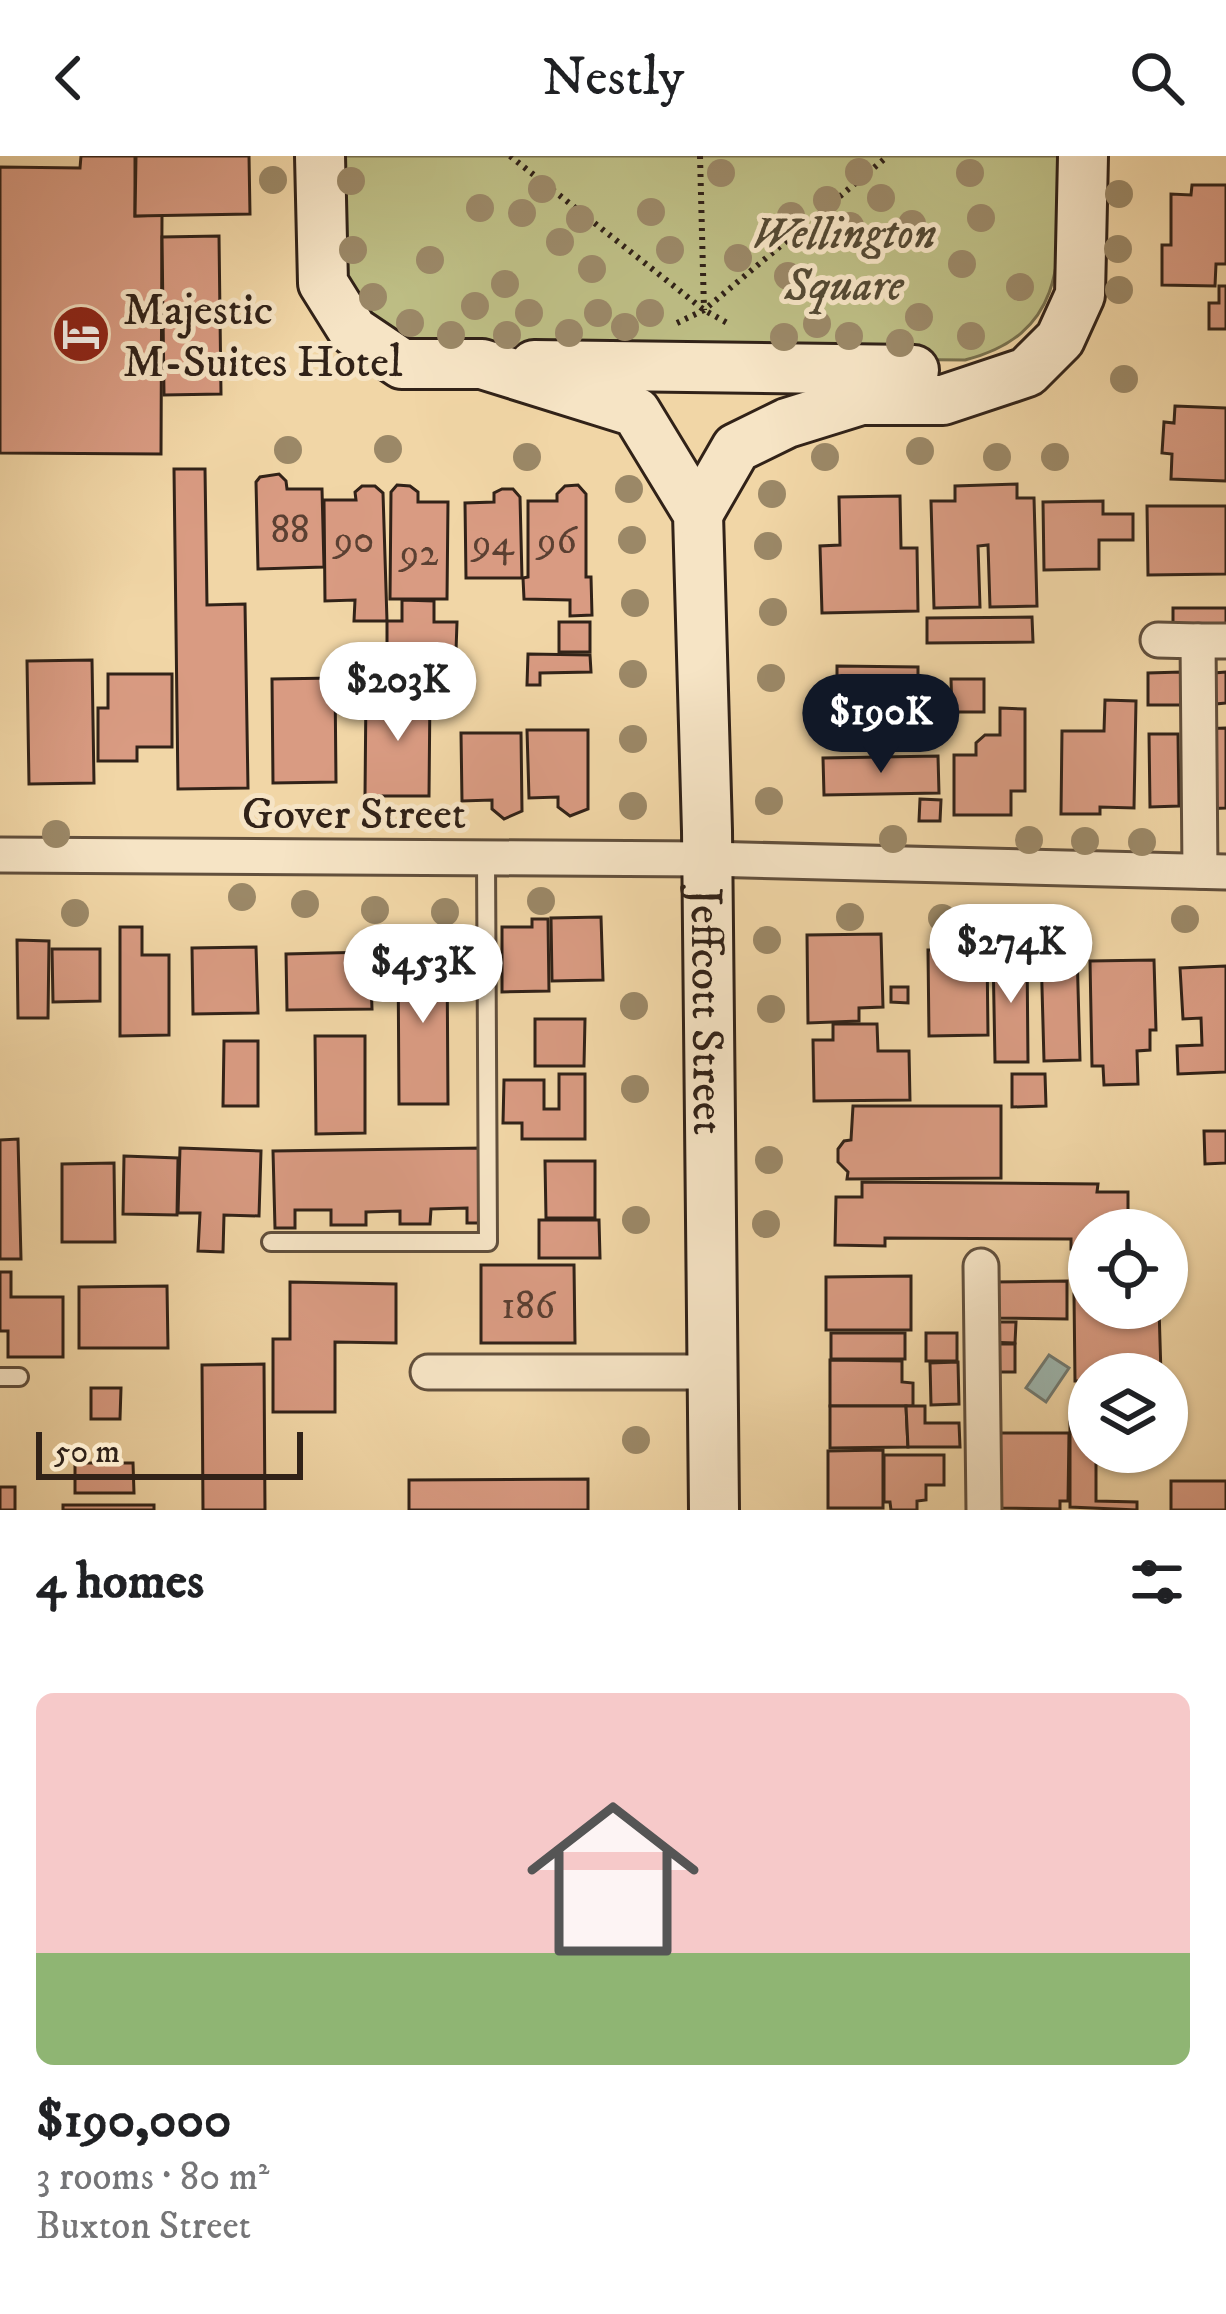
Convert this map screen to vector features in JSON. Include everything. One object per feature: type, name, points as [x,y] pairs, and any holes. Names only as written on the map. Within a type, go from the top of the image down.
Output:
[{"type":"main road","points":[[320,156],[323,283],[353,331],[402,364],[1027,372]]},
{"type":"main road","points":[[482,364],[635,412],[698,514],[736,448],[788,423],[861,400],[943,400],[1027,372],[1060,339],[1080,295],[1083,156]]},
{"type":"main road","name":"Jeffcott Street","points":[[698,514],[714,1510]]},
{"type":"street","points":[[1158,640],[1212,641],[1213,871]]},
{"type":"street","name":"Gover Street","points":[[0,855],[707,859],[1213,871]]},
{"type":"street","points":[[981,1266],[984,1510]]},
{"type":"street","points":[[428,1372],[713,1372]]},
{"type":"lane","points":[[271,1242],[488,1242],[486,858]]},
{"type":"path","points":[[510,156],[704,310]]},
{"type":"path","points":[[700,156],[704,310]]},
{"type":"path","points":[[704,310],[888,156]]},
{"type":"green space","name":"Wellington Square","points":[[331,156],[1058,156],[1058,253],[1043,307],[1026,329],[1000,347],[965,360],[418,355],[347,304]]},
{"type":"water","points":[[1049,1355],[1068,1367],[1046,1402],[1026,1388]]},
{"type":"building","name":"Majestic M-Suites Hotel","points":[[81,156],[135,156],[135,216],[162,215],[161,454],[0,453],[0,167],[80,168]]},
{"type":"building","points":[[136,156],[249,156],[250,214],[135,216]]},
{"type":"building","points":[[1192,185],[1226,185],[1226,264],[1216,264],[1215,286],[1162,285],[1162,245],[1171,245],[1171,194],[1191,195]]},
{"type":"building","points":[[219,236],[221,394],[164,395],[162,237]]},
{"type":"building","points":[[1219,286],[1226,286],[1226,329],[1209,329],[1209,303],[1219,303]]},
{"type":"building","points":[[1175,406],[1226,408],[1226,481],[1171,479],[1172,454],[1162,453],[1164,422],[1174,423]]},
{"type":"building","points":[[174,469],[205,469],[207,605],[245,604],[248,788],[178,789]]},
{"type":"building","points":[[279,474],[287,489],[322,489],[324,567],[258,569],[256,482]]},
{"type":"building","points":[[1017,484],[1017,498],[1034,498],[1037,606],[990,607],[988,545],[978,546],[980,607],[934,608],[931,501],[955,501],[955,486]]},
{"type":"building","points":[[397,485],[418,492],[418,502],[448,502],[447,599],[390,599],[391,492]]},
{"type":"building","points":[[578,485],[586,494],[586,577],[591,577],[592,615],[570,616],[570,600],[524,599],[523,578],[528,577],[528,501],[557,501],[565,486]]},
{"type":"building","points":[[362,486],[375,486],[383,493],[387,621],[354,621],[355,600],[325,601],[324,500],[356,500],[355,492]]},
{"type":"building","points":[[513,489],[520,497],[522,578],[466,578],[465,503],[494,502],[494,493]]},
{"type":"building","points":[[900,496],[901,548],[917,548],[918,611],[822,613],[820,546],[840,545],[839,497]]},
{"type":"building","points":[[1103,501],[1103,514],[1133,514],[1133,540],[1099,540],[1099,569],[1044,570],[1043,502]]},
{"type":"building","points":[[1147,506],[1226,506],[1226,574],[1148,575]]},
{"type":"building","points":[[402,600],[434,601],[434,622],[457,622],[456,651],[387,650],[387,621],[402,621]]},
{"type":"building","points":[[1173,608],[1226,608],[1226,638],[1173,638]]},
{"type":"building","points":[[1032,617],[1033,642],[927,643],[927,618]]},
{"type":"building","points":[[559,622],[590,622],[590,652],[559,652]]},
{"type":"building","points":[[528,654],[590,655],[591,672],[540,673],[540,685],[527,685]]},
{"type":"building","points":[[424,656],[451,656],[451,683],[424,682]]},
{"type":"building","points":[[92,660],[94,783],[29,784],[27,661]]},
{"type":"building","points":[[837,666],[918,667],[918,732],[837,730]]},
{"type":"building","points":[[1181,672],[1181,705],[1148,705],[1148,673]]},
{"type":"building","points":[[1226,672],[1226,703],[1215,704],[1214,673]]},
{"type":"building","points":[[108,674],[172,674],[172,747],[137,747],[137,761],[98,761],[98,708],[108,708]]},
{"type":"building","points":[[335,678],[336,782],[273,783],[272,679]]},
{"type":"building","points":[[951,679],[984,679],[984,712],[952,712]]},
{"type":"building","points":[[366,691],[430,691],[429,796],[365,796]]},
{"type":"building","points":[[1105,700],[1136,701],[1134,808],[1100,807],[1100,814],[1061,814],[1062,731],[1104,731]]},
{"type":"building","points":[[1000,708],[1025,709],[1025,791],[1011,791],[1011,815],[954,815],[954,755],[976,755],[976,743],[985,735],[1000,735]]},
{"type":"building","points":[[1226,728],[1226,808],[1203,809],[1201,729]]},
{"type":"building","points":[[527,730],[588,730],[588,809],[570,816],[558,807],[558,797],[529,798]]},
{"type":"building","points":[[461,733],[521,733],[522,811],[504,819],[492,809],[492,800],[462,801]]},
{"type":"building","points":[[1149,734],[1178,734],[1179,806],[1150,807]]},
{"type":"building","points":[[938,756],[939,793],[824,795],[823,758]]},
{"type":"building","points":[[920,799],[941,800],[940,821],[919,821]]},
{"type":"building","points":[[601,917],[603,980],[552,981],[551,918]]},
{"type":"building","points":[[532,919],[548,919],[549,991],[502,992],[502,927],[532,927]]},
{"type":"building","points":[[120,927],[142,927],[142,955],[169,955],[169,1035],[120,1036]]},
{"type":"building","points":[[881,934],[883,1007],[859,1008],[859,1021],[808,1023],[807,935]]},
{"type":"building","points":[[17,940],[49,941],[48,1018],[18,1018]]},
{"type":"building","points":[[256,947],[258,1013],[193,1014],[192,948]]},
{"type":"building","points":[[447,948],[448,1104],[399,1104],[398,949]]},
{"type":"building","points":[[52,949],[100,949],[100,1001],[53,1002]]},
{"type":"building","points":[[928,950],[987,950],[988,1035],[929,1036]]},
{"type":"building","points":[[1077,950],[1080,1060],[1044,1061],[1041,951]]},
{"type":"building","points":[[1027,951],[1028,1062],[995,1062],[993,952]]},
{"type":"building","points":[[370,952],[372,1009],[287,1010],[286,954]]},
{"type":"building","points":[[1154,960],[1156,1030],[1150,1030],[1150,1050],[1137,1051],[1138,1084],[1104,1085],[1103,1066],[1092,1066],[1090,961]]},
{"type":"building","points":[[1226,966],[1226,1072],[1178,1074],[1177,1046],[1202,1045],[1201,1018],[1183,1019],[1180,968]]},
{"type":"building","points":[[891,987],[908,987],[908,1003],[891,1002]]},
{"type":"building","points":[[535,1019],[585,1019],[584,1066],[535,1066]]},
{"type":"building","points":[[833,1024],[877,1024],[878,1051],[909,1051],[910,1100],[814,1101],[813,1040],[833,1040]]},
{"type":"building","points":[[315,1036],[365,1036],[365,1133],[316,1134]]},
{"type":"building","points":[[224,1041],[258,1041],[258,1106],[223,1106]]},
{"type":"building","points":[[559,1074],[585,1074],[585,1139],[522,1139],[522,1123],[503,1123],[504,1080],[544,1080],[544,1109],[559,1109]]},
{"type":"building","points":[[1012,1074],[1045,1074],[1046,1106],[1012,1107]]},
{"type":"building","points":[[853,1106],[1001,1106],[1001,1178],[847,1179],[848,1172],[838,1162],[838,1149],[851,1140]]},
{"type":"building","points":[[1204,1131],[1226,1131],[1226,1163],[1205,1164]]},
{"type":"building","points":[[18,1139],[21,1259],[0,1259],[0,1140]]},
{"type":"building","points":[[180,1148],[261,1151],[259,1216],[224,1215],[223,1252],[198,1251],[200,1213],[178,1213]]},
{"type":"building","points":[[482,1148],[483,1223],[467,1223],[467,1208],[431,1209],[430,1224],[400,1224],[400,1211],[366,1212],[366,1225],[331,1225],[331,1210],[295,1210],[295,1228],[275,1228],[273,1151]]},
{"type":"building","points":[[124,1156],[178,1158],[177,1215],[123,1214]]},
{"type":"building","points":[[545,1161],[595,1161],[595,1218],[546,1218]]},
{"type":"building","points":[[114,1163],[115,1242],[62,1242],[62,1164]]},
{"type":"building","points":[[862,1182],[1098,1184],[1097,1192],[1128,1192],[1128,1209],[1068,1209],[1068,1239],[885,1238],[885,1246],[835,1245],[836,1197],[862,1197]]},
{"type":"building","points":[[539,1220],[599,1220],[600,1258],[539,1258]]},
{"type":"building","points":[[481,1265],[574,1265],[575,1343],[481,1343]]},
{"type":"building","points":[[0,1272],[11,1272],[11,1297],[63,1297],[63,1357],[8,1357],[8,1331],[0,1331]]},
{"type":"building","points":[[911,1276],[911,1330],[826,1330],[826,1277]]},
{"type":"building","points":[[1067,1281],[1067,1319],[992,1318],[991,1282]]},
{"type":"building","points":[[290,1282],[396,1284],[396,1343],[335,1342],[335,1412],[273,1412],[273,1339],[290,1339]]},
{"type":"building","points":[[167,1286],[168,1348],[79,1348],[79,1287]]},
{"type":"building","points":[[986,1322],[1016,1322],[1015,1343],[986,1342]]},
{"type":"building","points":[[1074,1329],[1160,1329],[1160,1353],[1075,1353]]},
{"type":"building","points":[[831,1333],[905,1333],[905,1359],[831,1359]]},
{"type":"building","points":[[926,1333],[957,1333],[957,1361],[926,1361]]},
{"type":"building","points":[[984,1344],[1015,1344],[1015,1372],[984,1372]]},
{"type":"building","points":[[830,1360],[902,1361],[902,1382],[913,1383],[913,1406],[830,1406]]},
{"type":"building","points":[[958,1362],[959,1404],[931,1405],[930,1363]]},
{"type":"building","points":[[264,1364],[265,1510],[203,1510],[202,1365]]},
{"type":"building","points":[[91,1388],[121,1388],[120,1419],[91,1419]]},
{"type":"building","points":[[830,1406],[906,1406],[908,1447],[830,1448]]},
{"type":"building","points":[[906,1406],[925,1406],[925,1423],[959,1423],[960,1447],[908,1447]]},
{"type":"building","points":[[999,1433],[1068,1433],[1068,1501],[1060,1501],[1060,1509],[999,1508]]},
{"type":"building","points":[[883,1450],[883,1508],[828,1508],[828,1451]]},
{"type":"building","points":[[884,1455],[944,1455],[944,1485],[926,1485],[926,1500],[917,1501],[917,1510],[891,1510],[890,1502],[884,1502]]},
{"type":"building","points":[[75,1463],[133,1463],[134,1493],[75,1493]]},
{"type":"building","points":[[1070,1473],[1096,1473],[1096,1501],[1137,1502],[1137,1510],[1070,1507]]},
{"type":"building","points":[[588,1479],[588,1510],[409,1510],[409,1480]]},
{"type":"building","points":[[1171,1481],[1226,1481],[1226,1510],[1171,1510]]},
{"type":"building","points":[[0,1487],[15,1487],[15,1510],[0,1510]]},
{"type":"building","points":[[63,1505],[154,1505],[154,1510],[63,1510]]},
{"type":"place","name":"Majestic M-Suites Hotel","points":[[81,334]]}]
